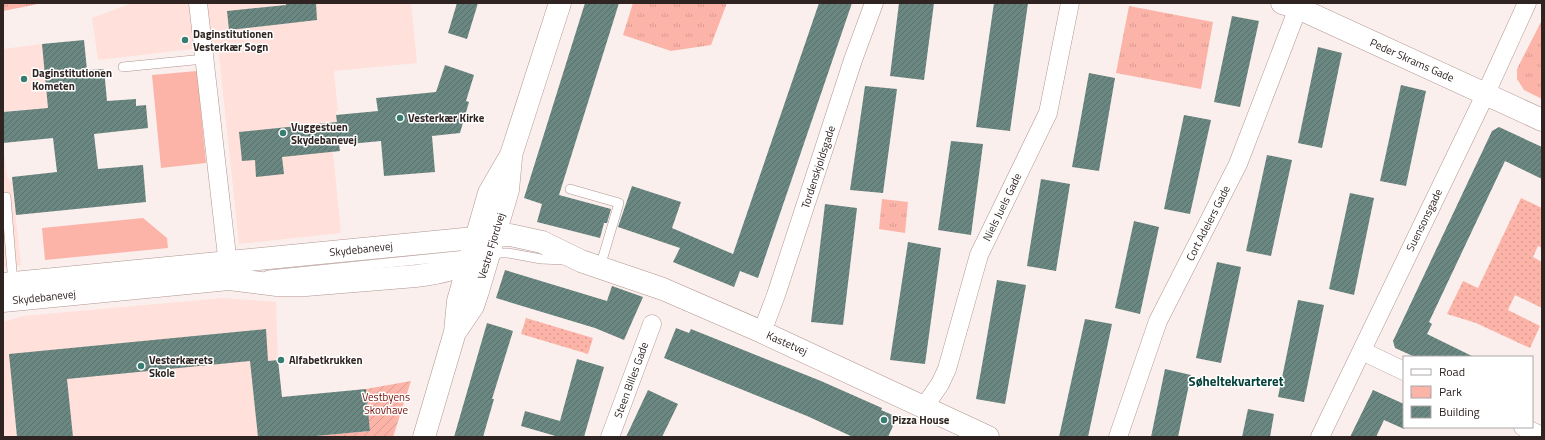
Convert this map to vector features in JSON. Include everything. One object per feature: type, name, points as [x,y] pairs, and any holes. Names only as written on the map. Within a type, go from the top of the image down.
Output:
[{"type":"street","points":[[198,3],[228,270]]},
{"type":"street","name":"Vestre Fjordvej","points":[[424,437],[455,332],[458,301],[480,249],[508,190],[511,155],[560,3]]},
{"type":"street","name":"Tordenskjoldsgade","points":[[762,332],[776,295],[853,60],[874,3]]},
{"type":"street","name":"Niels Juels Gade","points":[[924,407],[940,384],[947,369],[979,255],[1048,113],[1070,3]]},
{"type":"street","name":"Suensonsgade","points":[[1320,437],[1486,93],[1527,3]]},
{"type":"street","name":"Peder Skrams Gade","points":[[1290,6],[1486,93],[1542,120]]},
{"type":"street","name":"Cort Adelers Gade","points":[[1118,437],[1158,321],[1238,164],[1290,6]]},
{"type":"street","name":"Kastetvej","points":[[480,249],[510,236],[542,242],[590,264],[663,289],[762,332],[988,437]]},
{"type":"street","name":"Skydebanevej","points":[[228,270],[277,285],[306,285],[432,274],[480,249]]},
{"type":"street","name":"Skydebanevej","points":[[10,292],[228,270],[480,249]]},
{"type":"street","name":"Steen Billes Gade","points":[[610,437],[652,324]]},
{"type":"street","points":[[1362,351],[1403,371]]},
{"type":"street","points":[[1525,428],[1542,436]]},
{"type":"lane","points":[[123,67],[204,59]]},
{"type":"lane","points":[[570,189],[619,203],[590,264]]},
{"type":"lane","points":[[6,197],[10,292]]},
{"type":"shaded area","points":[[132,3],[411,3],[417,63],[334,71],[340,151],[333,152],[341,233],[239,244],[218,46],[98,60],[92,18]]},
{"type":"shaded area","name":"Daginstitutionen Kometen","points":[[42,44],[48,108],[6,111],[3,120],[3,49]]},
{"type":"shaded area","points":[[3,143],[7,177],[12,182],[21,265],[3,267]]},
{"type":"shaded area","name":"Vesterkærets Skole","points":[[223,298],[276,302],[278,360],[286,437],[3,437],[3,322],[23,316]]},
{"type":"green space","points":[[3,3],[43,3],[3,11]]},
{"type":"green space","points":[[633,3],[727,3],[711,45],[671,51],[623,35]]},
{"type":"green space","points":[[1129,6],[1213,22],[1201,89],[1116,73]]},
{"type":"green space","points":[[1542,20],[1542,99],[1524,90],[1517,79],[1517,69]]},
{"type":"green space","points":[[197,71],[206,163],[161,168],[152,75]]},
{"type":"green space","points":[[1521,198],[1542,208],[1542,248],[1538,246],[1533,257],[1542,262],[1542,308],[1515,295],[1508,310],[1540,326],[1530,348],[1476,323],[1447,314],[1463,281],[1478,288]]},
{"type":"green space","points":[[882,199],[908,202],[905,233],[879,229]]},
{"type":"green space","points":[[143,218],[167,238],[168,248],[45,260],[42,228]]},
{"type":"green space","points":[[526,318],[593,338],[588,354],[521,334]]},
{"type":"green space","name":"Vestbyens Skovhave","points":[[411,381],[393,437],[306,437],[370,431],[366,389]]},
{"type":"building","points":[[286,3],[316,3],[317,20],[229,30],[227,11],[286,5]]},
{"type":"building","points":[[457,3],[478,3],[467,39],[448,33]]},
{"type":"building","points":[[585,3],[619,3],[559,195],[611,209],[607,223],[604,223],[600,238],[537,222],[542,204],[524,198]]},
{"type":"building","points":[[819,3],[852,3],[758,278],[740,271],[734,287],[673,262],[680,248],[618,227],[632,186],[681,202],[672,228],[733,254]]},
{"type":"building","points":[[899,3],[934,3],[924,80],[890,76]]},
{"type":"building","points":[[994,3],[1028,3],[1010,131],[976,127]]},
{"type":"building","points":[[1232,16],[1259,21],[1240,107],[1214,102]]},
{"type":"building","points":[[84,40],[87,70],[104,69],[107,101],[136,99],[136,106],[146,105],[148,128],[94,134],[98,169],[143,165],[146,202],[16,215],[12,177],[57,172],[53,138],[3,143],[3,112],[48,108],[42,44]]},
{"type":"building","points":[[1318,47],[1342,53],[1322,148],[1298,143]]},
{"type":"building","name":"Vesterkær Kirke","points":[[445,65],[474,75],[466,101],[469,102],[460,133],[432,136],[435,172],[384,176],[381,141],[339,145],[340,151],[282,157],[284,174],[256,177],[255,160],[242,161],[239,132],[337,122],[336,115],[378,111],[376,98],[436,92]]},
{"type":"building","points":[[1089,73],[1115,78],[1099,171],[1072,167]]},
{"type":"building","points":[[1401,85],[1426,91],[1406,186],[1380,181]]},
{"type":"building","points":[[865,86],[897,89],[883,193],[850,190]]},
{"type":"building","points":[[1184,115],[1211,120],[1190,214],[1164,209]]},
{"type":"building","points":[[1499,127],[1542,147],[1542,179],[1505,161],[1429,322],[1432,324],[1427,334],[1472,356],[1413,356],[1395,348],[1393,341],[1492,131]]},
{"type":"building","points":[[951,141],[983,144],[971,235],[938,230]]},
{"type":"building","points":[[1267,155],[1292,160],[1271,256],[1246,251]]},
{"type":"building","points":[[1041,179],[1070,184],[1056,271],[1027,266]]},
{"type":"building","points":[[1350,193],[1374,198],[1354,295],[1329,289]]},
{"type":"building","points":[[825,204],[857,208],[843,325],[811,322]]},
{"type":"building","points":[[1134,221],[1159,227],[1140,314],[1115,308]]},
{"type":"building","points":[[908,242],[941,248],[925,364],[890,360]]},
{"type":"building","points":[[1217,262],[1241,267],[1221,363],[1196,358]]},
{"type":"building","points":[[505,270],[607,301],[612,286],[643,297],[624,340],[595,328],[496,298]]},
{"type":"building","points":[[997,280],[1026,285],[1005,404],[976,399]]},
{"type":"building","points":[[1298,300],[1324,305],[1304,402],[1278,397]]},
{"type":"building","points":[[1085,319],[1112,324],[1088,437],[1059,437]]},
{"type":"building","points":[[487,323],[513,331],[492,399],[494,399],[483,437],[454,437]]},
{"type":"building","points":[[676,328],[689,333],[691,329],[821,381],[882,408],[881,410],[897,417],[888,437],[853,437],[807,416],[664,358]]},
{"type":"building","points":[[266,329],[268,361],[278,360],[282,397],[366,389],[370,431],[305,437],[258,437],[250,361],[67,379],[73,437],[17,437],[9,354]]},
{"type":"building","points":[[577,359],[604,367],[584,437],[559,437],[521,426],[525,411],[560,421]]},
{"type":"building","points":[[1165,369],[1191,375],[1178,437],[1151,437]]},
{"type":"building","points":[[648,390],[678,404],[662,437],[626,437]]},
{"type":"building","points":[[1373,390],[1403,404],[1404,429],[1384,420],[1376,437],[1350,437]]},
{"type":"building","points":[[1248,409],[1274,414],[1270,437],[1242,437]]},
{"type":"place","name":"Daginstitutionen Vesterkær Sogn","points":[[185,40]]},
{"type":"place","name":"Daginstitutionen Kometen","points":[[24,79]]},
{"type":"place","name":"Vesterkær Kirke","points":[[400,118]]},
{"type":"place","name":"Vuggestuen Skydebanevej","points":[[283,133]]},
{"type":"place","name":"Alfabetkrukken","points":[[281,360]]},
{"type":"place","name":"Vesterkærets Skole","points":[[141,366]]},
{"type":"place","name":"Pizza House","points":[[884,420]]},
{"type":"district","name":"Søheltekvarteret","points":[[1236,381]]}]
